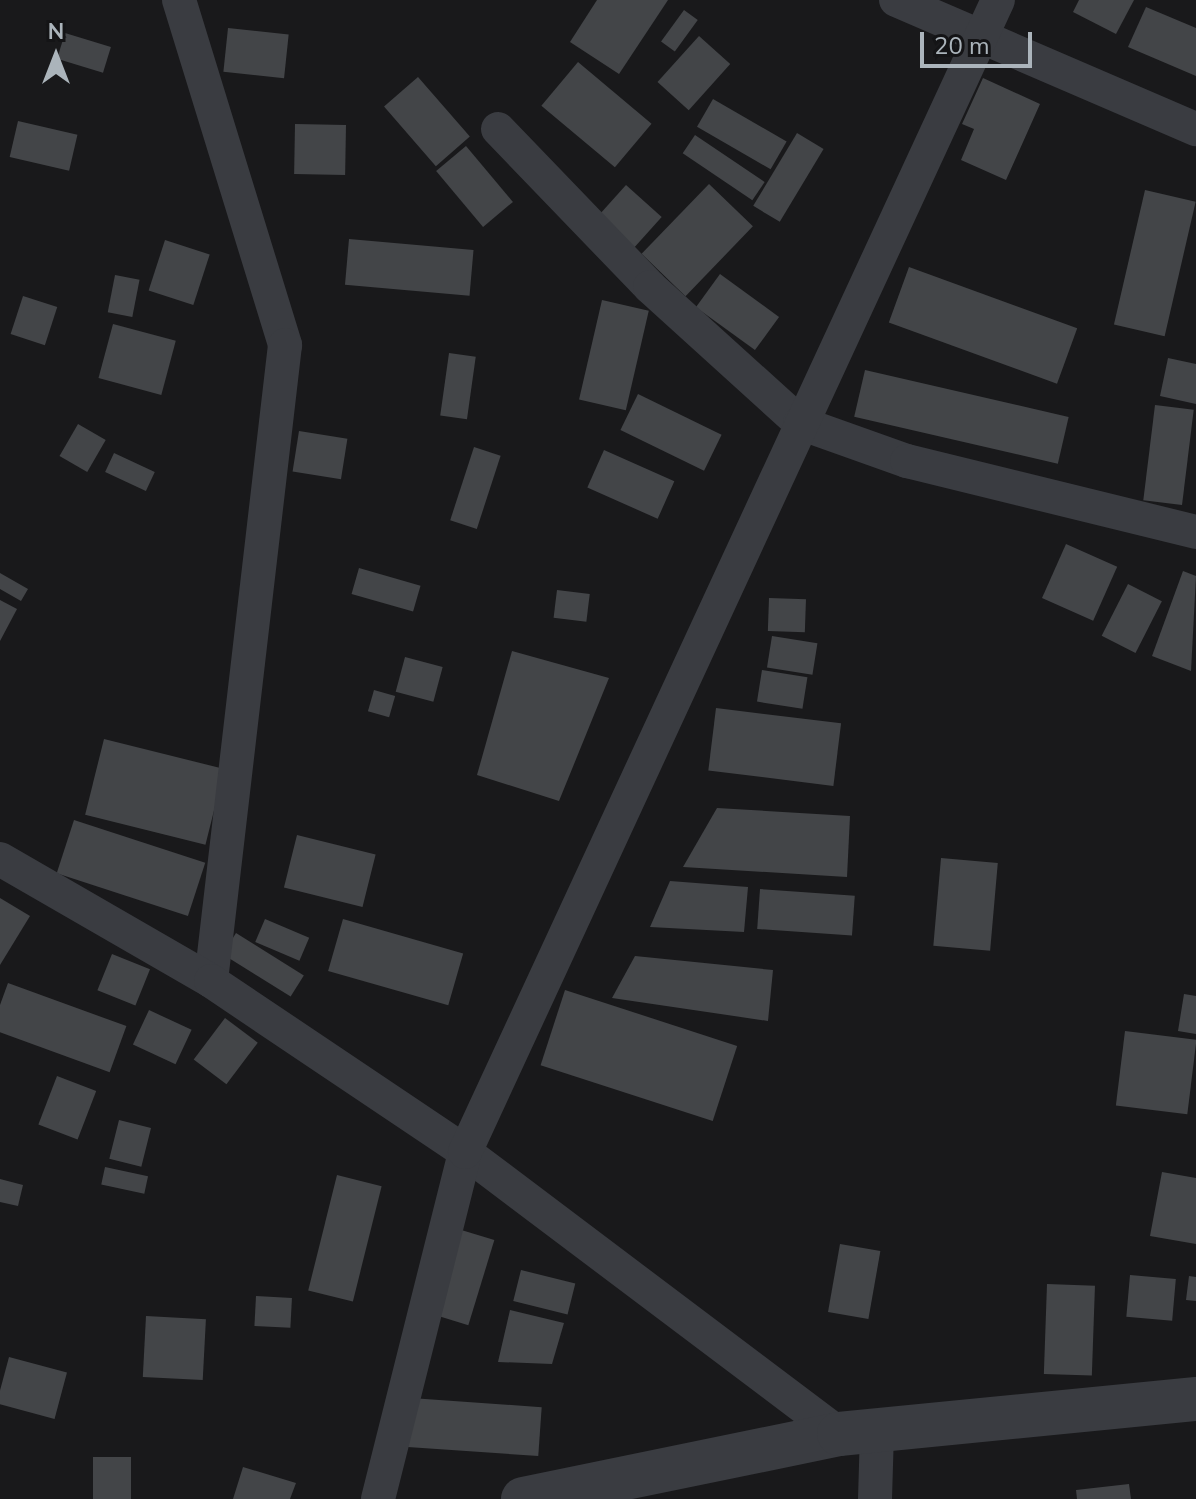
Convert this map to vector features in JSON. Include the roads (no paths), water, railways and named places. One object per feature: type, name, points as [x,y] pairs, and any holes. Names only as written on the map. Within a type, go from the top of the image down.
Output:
[{"type":"street","points":[[179,0],[285,345],[211,981]]},
{"type":"street","points":[[896,0],[1196,129]]},
{"type":"street","points":[[378,1499],[465,1152],[998,0]]},
{"type":"street","points":[[498,129],[650,287],[800,423],[907,461],[1196,532]]},
{"type":"street","points":[[0,859],[211,981],[465,1152],[858,1432],[875,1499]]},
{"type":"street","points":[[523,1499],[858,1432],[1196,1399]]}]
